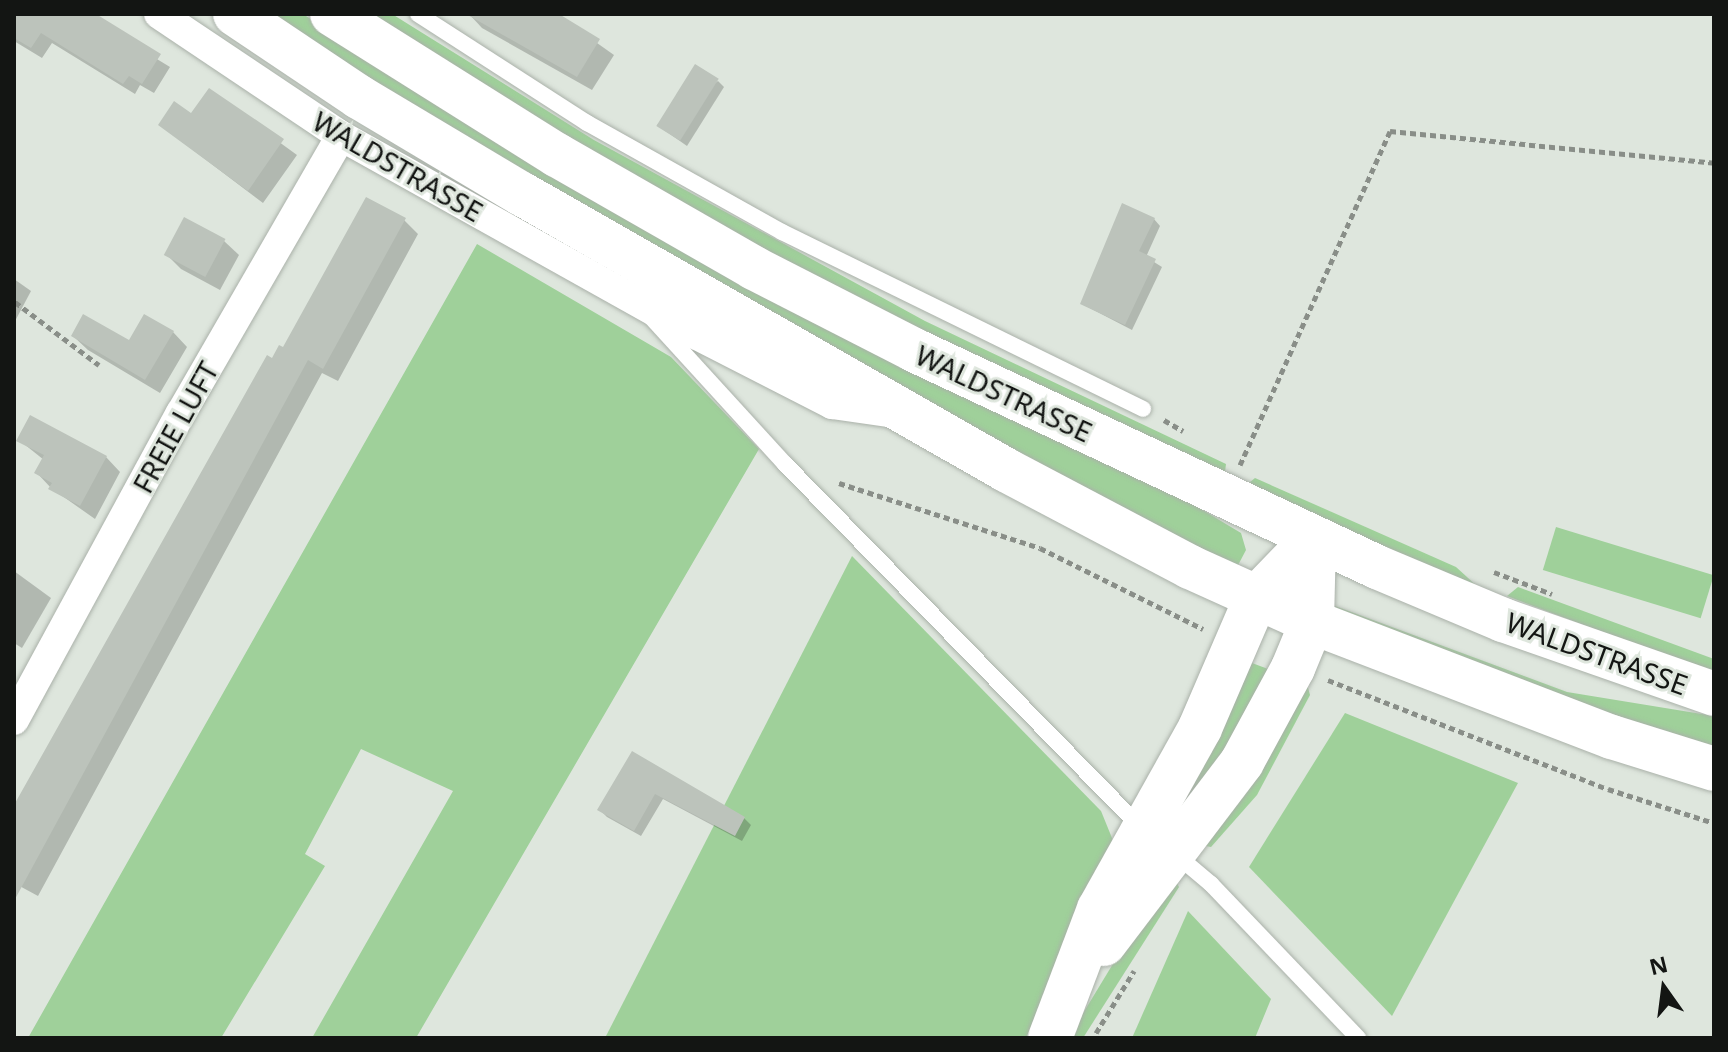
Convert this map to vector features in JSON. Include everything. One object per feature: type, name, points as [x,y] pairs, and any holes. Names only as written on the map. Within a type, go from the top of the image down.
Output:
[{"type":"main road","name":"WALDSTRASSE","points":[[235,14],[386,114],[907,414],[1256,598],[1612,737],[1714,769]]},
{"type":"main road","name":"WALDSTRASSE","points":[[332,14],[557,155],[754,268],[914,350],[1314,538],[1503,620],[1714,694]]},
{"type":"main road","points":[[1050,1038],[1079,973],[1158,841],[1200,728],[1256,598],[1314,538]]},
{"type":"main road","points":[[1158,841],[1242,762],[1293,668],[1312,622],[1314,538]]},
{"type":"street","name":"WALDSTRASSE","points":[[159,14],[341,136],[645,306],[832,404],[907,414]]},
{"type":"street","name":"FREIE LUFT","points":[[14,720],[181,413],[341,136]]},
{"type":"lane","name":"WALDSTRASSE","points":[[418,14],[587,123],[782,232],[1143,409]]},
{"type":"lane","points":[[645,306],[656,328],[785,464],[1158,841],[1211,884],[1358,1038]]},
{"type":"path","points":[[1240,463],[1390,131],[1714,163]]},
{"type":"path","points":[[15,302],[99,365]]},
{"type":"path","points":[[1143,409],[1199,440]]},
{"type":"path","points":[[1226,455],[1254,469]]},
{"type":"path","points":[[1481,567],[1567,599]]},
{"type":"green space","points":[[267,14],[303,14],[382,66],[1186,500],[1241,533],[1246,550],[1236,569],[1116,512],[532,185]]},
{"type":"green space","points":[[364,14],[392,14],[594,140],[925,321],[1226,464],[1224,479],[918,336],[583,150]]},
{"type":"green space","points":[[477,244],[671,357],[759,449],[416,1038],[312,1038],[453,791],[361,749],[305,854],[325,866],[221,1038],[28,1038]]},
{"type":"green space","points":[[1255,478],[1456,567],[1479,588],[1244,487]]},
{"type":"green space","points":[[1556,527],[1714,575],[1701,618],[1543,570]]},
{"type":"green space","points":[[852,556],[1101,811],[1114,843],[1026,1038],[605,1038]]},
{"type":"green space","points":[[1518,587],[1714,659],[1714,674],[1507,596]]},
{"type":"green space","points":[[1327,603],[1567,692],[1714,716],[1714,751],[1326,610]]},
{"type":"green space","points":[[1244,660],[1273,671],[1177,826],[1170,810]]},
{"type":"green space","points":[[1307,684],[1310,695],[1257,795],[1211,847],[1201,845]]},
{"type":"green space","points":[[1345,713],[1518,783],[1392,1016],[1249,867]]},
{"type":"green space","points":[[1175,880],[1179,887],[1083,1038],[1068,1038],[1122,949]]},
{"type":"green space","points":[[1188,911],[1271,999],[1255,1038],[1132,1038]]},
{"type":"building","points":[[14,14],[96,14],[161,54],[142,84],[129,76],[123,84],[41,33],[31,48],[14,38]]},
{"type":"building","points":[[466,14],[559,14],[600,39],[577,77]]},
{"type":"building","points":[[695,64],[719,79],[680,141],[656,126]]},
{"type":"building","points":[[209,88],[284,139],[248,191],[158,125],[174,101],[191,113]]},
{"type":"building","points":[[366,197],[406,218],[323,369],[308,360],[14,901],[14,805],[267,355],[272,358],[279,345],[283,347]]},
{"type":"building","points":[[1122,203],[1155,218],[1139,251],[1156,259],[1125,325],[1080,304]]},
{"type":"building","points":[[184,217],[225,239],[205,277],[164,255]]},
{"type":"building","points":[[83,314],[129,340],[144,314],[174,331],[145,380],[71,336]]},
{"type":"building","points":[[30,415],[107,456],[80,506],[48,489],[52,483],[34,473],[44,455],[16,441]]},
{"type":"building","points":[[632,751],[745,817],[735,836],[655,794],[634,831],[597,810]]}]
